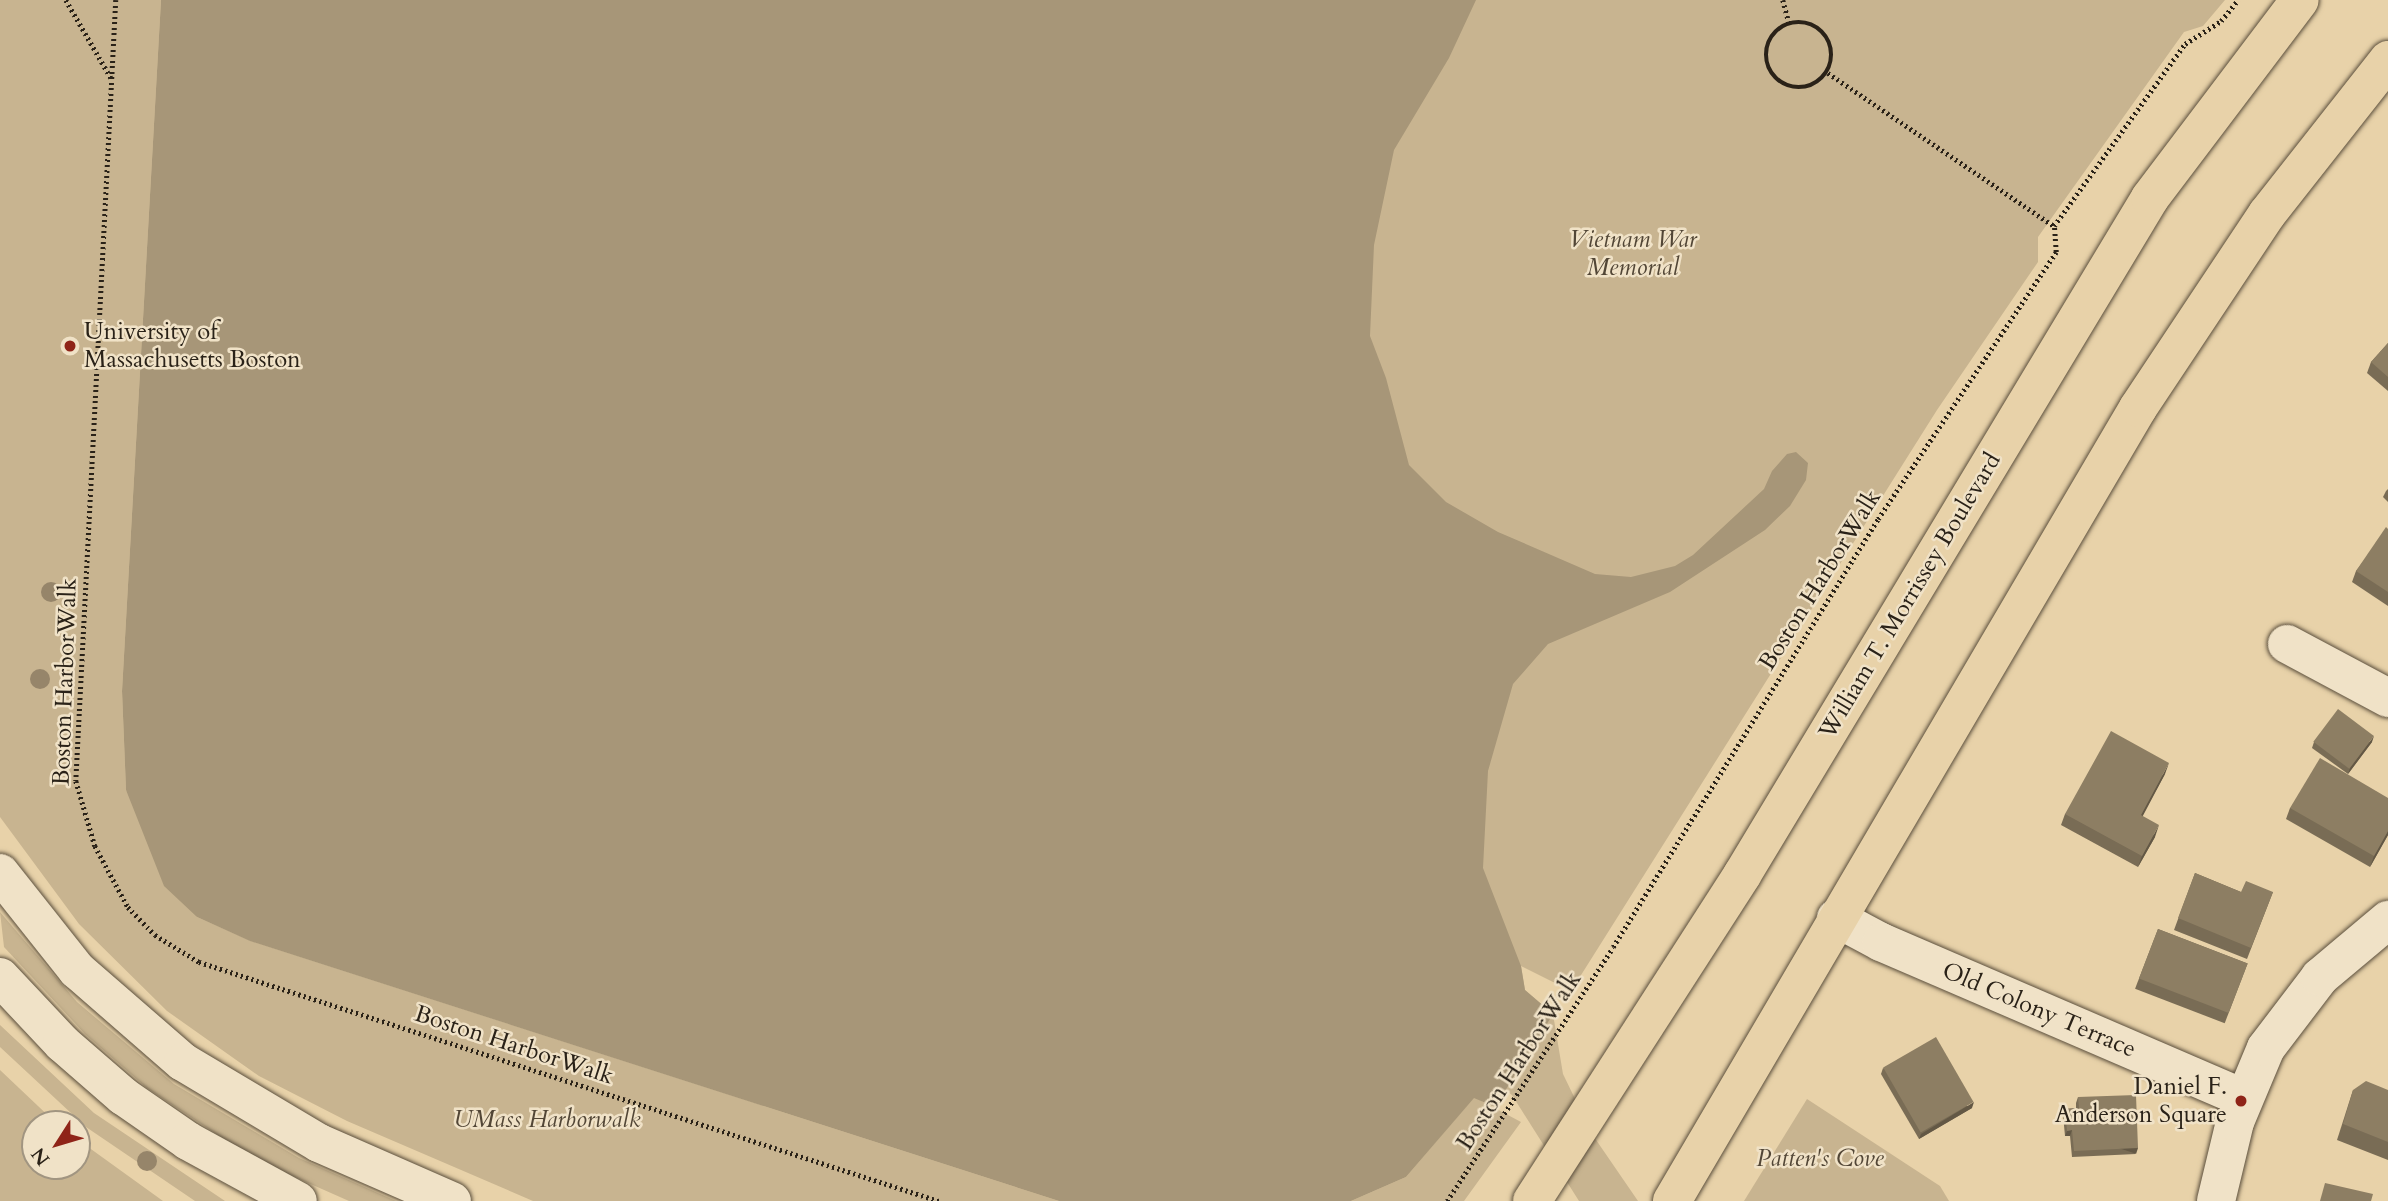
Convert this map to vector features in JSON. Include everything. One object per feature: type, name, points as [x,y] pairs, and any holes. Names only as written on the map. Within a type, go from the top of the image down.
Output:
[{"type":"main road","name":"William T. Morrissey Boulevard","points":[[1532,1201],[1742,875],[2150,198],[2300,0]]},
{"type":"main road","points":[[1672,1201],[1836,918],[2181,340],[2267,214],[2388,60]]},
{"type":"street","points":[[2287,644],[2388,698]]},
{"type":"street","points":[[0,873],[77,970],[183,1062],[319,1143],[452,1201]]},
{"type":"street","name":"Old Colony Terrace","points":[[1836,918],[1881,942],[2244,1098]]},
{"type":"street","points":[[2216,1201],[2244,1098],[2266,1048],[2300,1000],[2343,955],[2388,920]]},
{"type":"street","points":[[0,977],[62,1043],[123,1096],[179,1136],[298,1201]]},
{"type":"path","points":[[66,0],[113,80]]},
{"type":"path","name":"Boston HarborWalk","points":[[116,0],[76,781],[95,846],[128,907],[169,945],[220,969],[939,1201]]},
{"type":"path","points":[[1783,0],[1789,23]]},
{"type":"path","points":[[1828,73],[2054,226],[2185,44],[2221,21],[2238,0]]},
{"type":"path","points":[[1806,22],[1823,31],[1833,48],[1828,73],[1819,82],[1800,88],[1776,79],[1766,61],[1766,48],[1776,31],[1789,23],[1806,22]]},
{"type":"path","name":"Boston HarborWalk","points":[[1447,1201],[1580,1000],[1878,519],[2056,252],[2054,226]]},
{"type":"green space","name":"UMass Harborwalk","points":[[0,0],[161,0],[122,691],[126,790],[197,917],[251,941],[1059,1201],[533,1201],[347,1121],[259,1076],[167,1011],[79,924],[0,817]]},
{"type":"green space","name":"Vietnam War Memorial","points":[[252,0],[2225,0],[2203,26],[2184,32],[2038,237],[2038,262],[1937,410],[1571,991],[1521,966],[1525,990],[1553,1014],[1563,1074],[1592,1134],[1638,1201],[1579,1201],[1512,1095],[1487,1077]]},
{"type":"green space","points":[[0,912],[77,1002],[174,1084],[299,1158],[396,1201],[349,1201],[288,1174],[224,1139],[147,1088],[85,1034],[4,947]]},
{"type":"green space","points":[[0,1025],[91,1110],[68,1110],[0,1047]]},
{"type":"green space","points":[[0,1070],[42,1110],[21,1110],[21,1180],[91,1180],[91,1149],[163,1201],[0,1201]]},
{"type":"green space","points":[[1474,1097],[1521,1122],[1464,1201],[1351,1201],[1406,1177]]},
{"type":"green space","name":"Patten's Cove","points":[[1807,1099],[1940,1186],[1949,1201],[1744,1201]]},
{"type":"green space","points":[[91,1110],[225,1201],[195,1201],[91,1130]]},
{"type":"shaded area","points":[[161,0],[1476,0],[1449,58],[1394,150],[1374,245],[1370,336],[1386,378],[1409,465],[1446,502],[1498,532],[1595,574],[1631,577],[1675,566],[1693,555],[1764,489],[1772,471],[1787,454],[1796,452],[1808,463],[1806,480],[1790,506],[1765,530],[1670,592],[1548,644],[1513,684],[1488,771],[1483,868],[1521,966],[1525,990],[1553,1014],[1495,1107],[1474,1098],[1406,1177],[1351,1201],[1059,1201],[250,941],[197,917],[164,886],[126,790],[122,691]]},
{"type":"building","points":[[2388,343],[2388,377],[2371,362]]},
{"type":"building","points":[[2386,527],[2388,529],[2388,592],[2356,571]]},
{"type":"building","points":[[2338,709],[2374,736],[2349,769],[2313,742]]},
{"type":"building","points":[[2111,731],[2169,763],[2141,815],[2159,825],[2142,856],[2065,814]]},
{"type":"building","points":[[2320,758],[2388,798],[2388,831],[2374,856],[2290,808]]},
{"type":"building","points":[[2195,873],[2241,892],[2246,881],[2273,892],[2251,948],[2178,918]]},
{"type":"building","points":[[2158,929],[2248,963],[2229,1013],[2139,978]]},
{"type":"building","points":[[1936,1037],[1974,1102],[1921,1132],[1883,1068]]},
{"type":"building","points":[[2366,1081],[2388,1090],[2388,1142],[2343,1124],[2353,1090]]},
{"type":"building","points":[[2136,1095],[2138,1148],[2074,1151],[2072,1130],[2067,1131],[2065,1109],[2079,1108],[2078,1097]]},
{"type":"building","points":[[2325,1183],[2373,1194],[2371,1201],[2320,1201]]},
{"type":"place","name":"University of Massachusetts Boston","points":[[70,346]]},
{"type":"place","name":"Daniel F. Anderson Square","points":[[2241,1101]]}]
